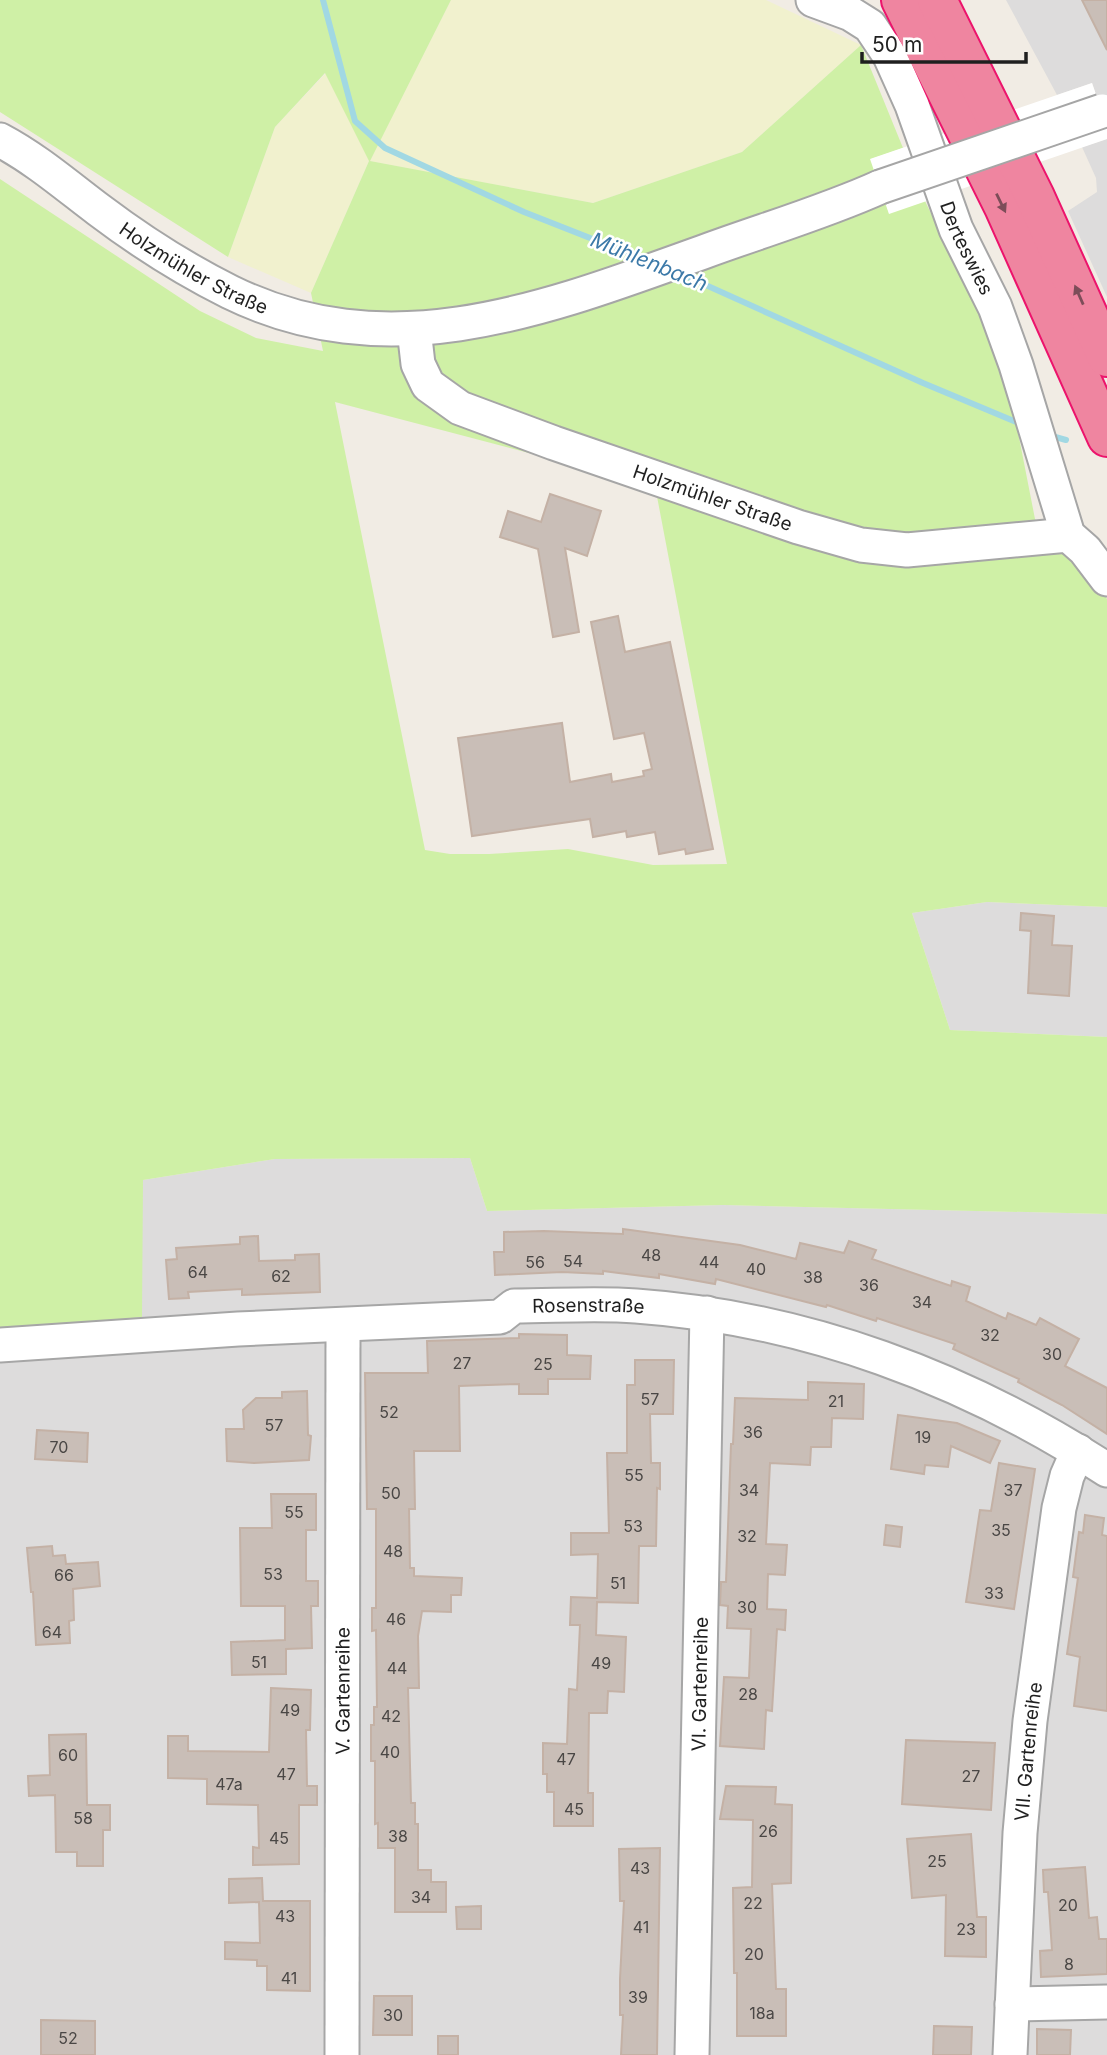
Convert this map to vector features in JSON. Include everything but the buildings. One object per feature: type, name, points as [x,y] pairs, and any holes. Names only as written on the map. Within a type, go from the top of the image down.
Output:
[{"type":"highway","points":[[881,0],[939,76]]},
{"type":"highway","points":[[901,0],[1003,207],[1107,437]]},
{"type":"highway","points":[[937,0],[983,89],[1107,357]]},
{"type":"highway","points":[[955,0],[983,89]]},
{"type":"street","name":"Derteswies","points":[[813,0],[852,14],[870,26],[890,56],[912,105],[956,229],[995,307],[1016,365],[1068,535]]},
{"type":"street","name":"Holzmühler Straße","points":[[0,140],[20,151],[102,213],[161,253],[231,292],[286,314],[350,328],[414,329],[493,319],[576,298],[880,187],[1105,110]]},
{"type":"street","name":"Holzmühler Straße","points":[[414,329],[418,363],[428,385],[460,408],[798,527],[861,545],[906,550],[1068,535]]},
{"type":"street","points":[[1068,535],[1085,550],[1107,579]]},
{"type":"street","name":"Rosenstraße","points":[[0,1345],[238,1329],[500,1317],[514,1306],[634,1306],[707,1313],[838,1342],[929,1374],[992,1404],[1107,1470]]},
{"type":"street","name":"VI. Gartenreihe","points":[[692,2055],[707,1313]]},
{"type":"street","name":"V. Gartenreihe","points":[[342,2055],[343,1325]]},
{"type":"street","name":"VII. Gartenreihe","points":[[1010,2055],[1016,1884],[1030,1721],[1059,1508],[1067,1476],[1078,1451]]},
{"type":"street","points":[[1012,2004],[1107,2002]]},
{"type":"shaded area","points":[[1006,0],[1107,0],[1107,126],[1092,83],[1057,95]]},
{"type":"shaded area","points":[[1107,139],[1107,297],[1068,211],[1097,192],[1096,178],[1082,147]]},
{"type":"shaded area","points":[[987,902],[1107,907],[1107,1037],[950,1030],[912,913]]},
{"type":"shaded area","points":[[470,1158],[487,1211],[723,1205],[1107,1214],[1107,2055],[0,2055],[0,1332],[143,1180],[275,1159]]},
{"type":"green space","points":[[0,0],[451,0],[370,161],[593,203],[742,152],[861,45],[903,148],[871,159],[889,213],[925,201],[1005,366],[1035,519],[1061,553],[1086,568],[1107,599],[1107,907],[987,902],[912,913],[950,1030],[1107,1037],[1107,1214],[723,1205],[487,1211],[470,1158],[275,1159],[143,1180],[142,1317],[0,1332],[0,179],[200,311],[256,338],[323,351],[311,293],[369,161],[325,73],[275,127],[228,257],[0,112]],"holes":[[[335,402],[655,486],[727,864],[653,865],[568,849],[489,854],[450,854],[425,850]]]},
{"type":"green space","points":[[451,0],[766,0],[861,45],[742,152],[593,203],[369,161],[311,293],[228,257],[275,127],[326,73],[370,160]]},
{"type":"pier","points":[[1092,83],[1107,126],[1107,139],[889,214],[870,159]]},
{"type":"waterway","name":"Mühlenbach","points":[[323,0],[355,121],[385,148],[524,212],[646,260]]},
{"type":"waterway","name":"Mühlenbach","points":[[679,273],[1021,424]]},
{"type":"waterway","name":"Mühlenbach","points":[[1048,435],[1066,440]]}]
